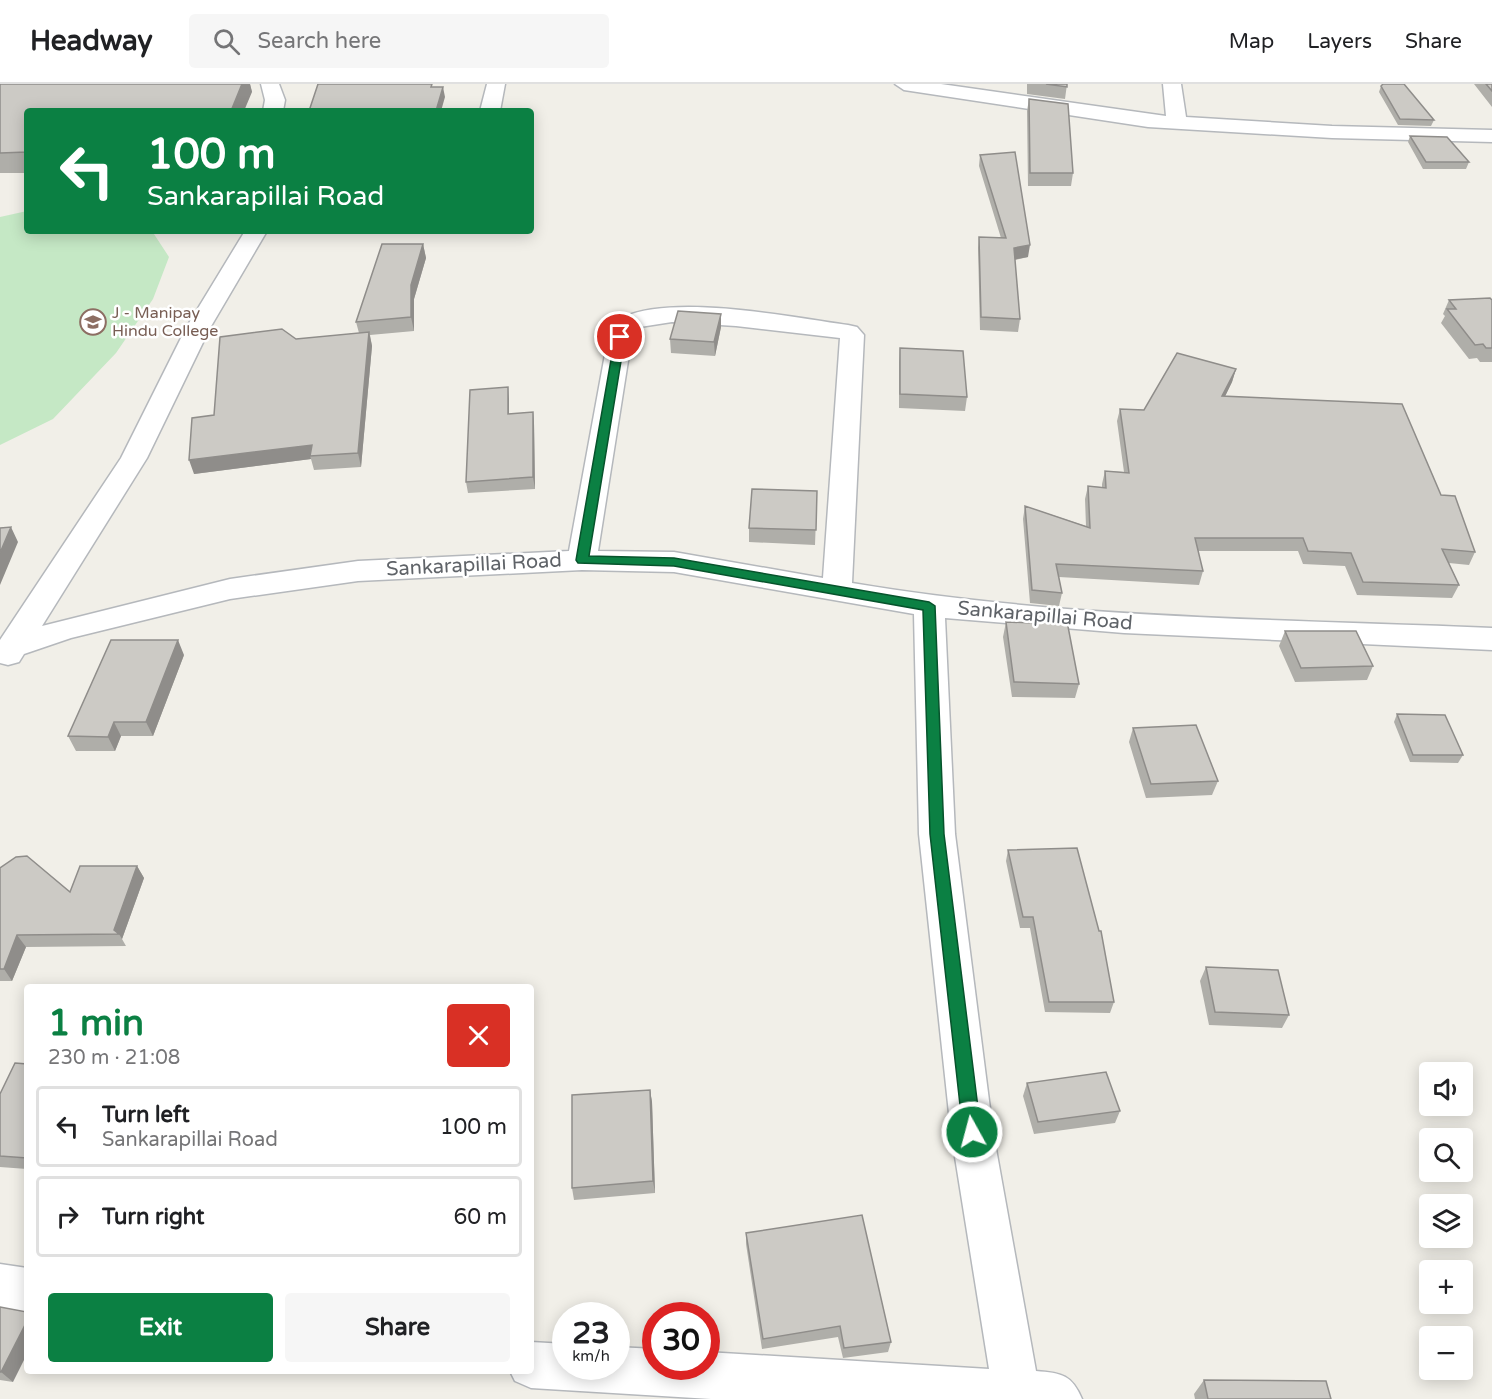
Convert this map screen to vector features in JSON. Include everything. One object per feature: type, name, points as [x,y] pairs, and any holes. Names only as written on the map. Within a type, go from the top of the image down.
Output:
[{"type":"street","points":[[270,84],[275,100],[274,108]]},
{"type":"street","points":[[491,108],[496,84]]},
{"type":"street","points":[[904,84],[1177,123],[1332,132],[1492,136]]},
{"type":"street","points":[[1172,84],[1177,123]]},
{"type":"street","points":[[4,655],[134,458],[198,328],[254,234]]},
{"type":"street","points":[[582,560],[616,350],[625,328],[633,321],[657,317],[737,319],[848,332],[852,335],[837,589]]},
{"type":"street","name":"Sankarapillai Road","points":[[4,655],[65,629],[230,589],[358,571],[582,560],[674,562],[929,606],[1124,622],[1492,639]]},
{"type":"street","points":[[534,1365],[1038,1397],[972,1132],[937,834],[929,606]]},
{"type":"street","points":[[0,1286],[24,1290]]},
{"type":"green space","points":[[24,212],[24,234],[154,234],[169,257],[153,299],[116,353],[53,419],[0,445],[0,217]]},
{"type":"building","points":[[0,84],[242,84],[232,108],[24,108],[24,152],[0,153]]},
{"type":"building","points":[[318,84],[432,84],[431,87],[443,87],[437,108],[310,108]]},
{"type":"building","points":[[1046,84],[1067,84],[1067,87]]},
{"type":"building","points":[[1383,84],[1404,84],[1434,120],[1400,119],[1381,86]]},
{"type":"building","points":[[1029,99],[1068,104],[1073,173],[1030,173]]},
{"type":"building","points":[[1410,136],[1447,137],[1469,162],[1426,162]]},
{"type":"building","points":[[1015,152],[1030,245],[1014,248],[1020,319],[981,317],[979,237],[1006,238],[980,155]]},
{"type":"building","points":[[382,244],[423,244],[411,285],[411,317],[356,322]]},
{"type":"building","points":[[1490,298],[1492,300],[1492,348],[1486,348],[1483,344],[1475,345],[1447,309],[1456,309],[1449,300]]},
{"type":"building","points":[[678,311],[721,314],[714,342],[670,339]]},
{"type":"building","points":[[282,329],[296,339],[369,332],[358,453],[310,456],[312,445],[189,460],[192,418],[214,415],[220,337]]},
{"type":"building","points":[[900,348],[963,351],[967,397],[900,394]]},
{"type":"building","points":[[1177,353],[1236,369],[1222,396],[1402,404],[1441,495],[1455,496],[1475,552],[1442,549],[1459,585],[1363,582],[1351,553],[1308,551],[1303,538],[1195,538],[1203,571],[1056,564],[1062,593],[1032,590],[1025,506],[1090,528],[1088,486],[1106,488],[1105,471],[1129,473],[1120,409],[1144,410]]},
{"type":"building","points":[[508,387],[508,414],[533,412],[533,477],[466,482],[470,390]]},
{"type":"building","points":[[752,489],[817,491],[816,530],[749,528]]},
{"type":"building","points":[[11,527],[0,553],[0,528]]},
{"type":"building","points":[[1035,613],[1066,616],[1079,684],[1014,682],[1006,622],[1035,623]]},
{"type":"building","points":[[1285,631],[1356,631],[1373,666],[1301,668]]},
{"type":"building","points":[[111,640],[178,640],[146,722],[114,722],[108,737],[68,736]]},
{"type":"building","points":[[1397,714],[1445,715],[1463,755],[1413,755]]},
{"type":"building","points":[[1196,725],[1218,781],[1151,784],[1133,728]]},
{"type":"building","points":[[1077,848],[1099,931],[1101,931],[1114,1002],[1049,1002],[1033,917],[1023,917],[1008,850]]},
{"type":"building","points":[[27,856],[70,892],[80,866],[137,866],[114,930],[119,934],[17,935],[4,969],[0,969],[0,868],[16,857]]},
{"type":"building","points":[[1206,967],[1278,970],[1289,1015],[1215,1012]]},
{"type":"building","points":[[15,1063],[24,1064],[24,1158],[0,1156],[0,1094]]},
{"type":"building","points":[[1106,1072],[1120,1111],[1038,1122],[1027,1083]]},
{"type":"building","points":[[650,1090],[653,1181],[572,1188],[572,1095]]},
{"type":"building","points":[[862,1215],[891,1342],[844,1348],[840,1326],[763,1339],[746,1233]]},
{"type":"building","points":[[0,1307],[24,1311],[24,1327],[0,1372]]},
{"type":"building","points":[[1204,1380],[1326,1381],[1331,1399],[1208,1399]]},
{"type":"place","name":"J - Manipay Hindu College","points":[[93,322]]},
{"type":"route","points":[[620,337],[582,560],[674,562],[929,606],[937,834],[972,1132]]}]
